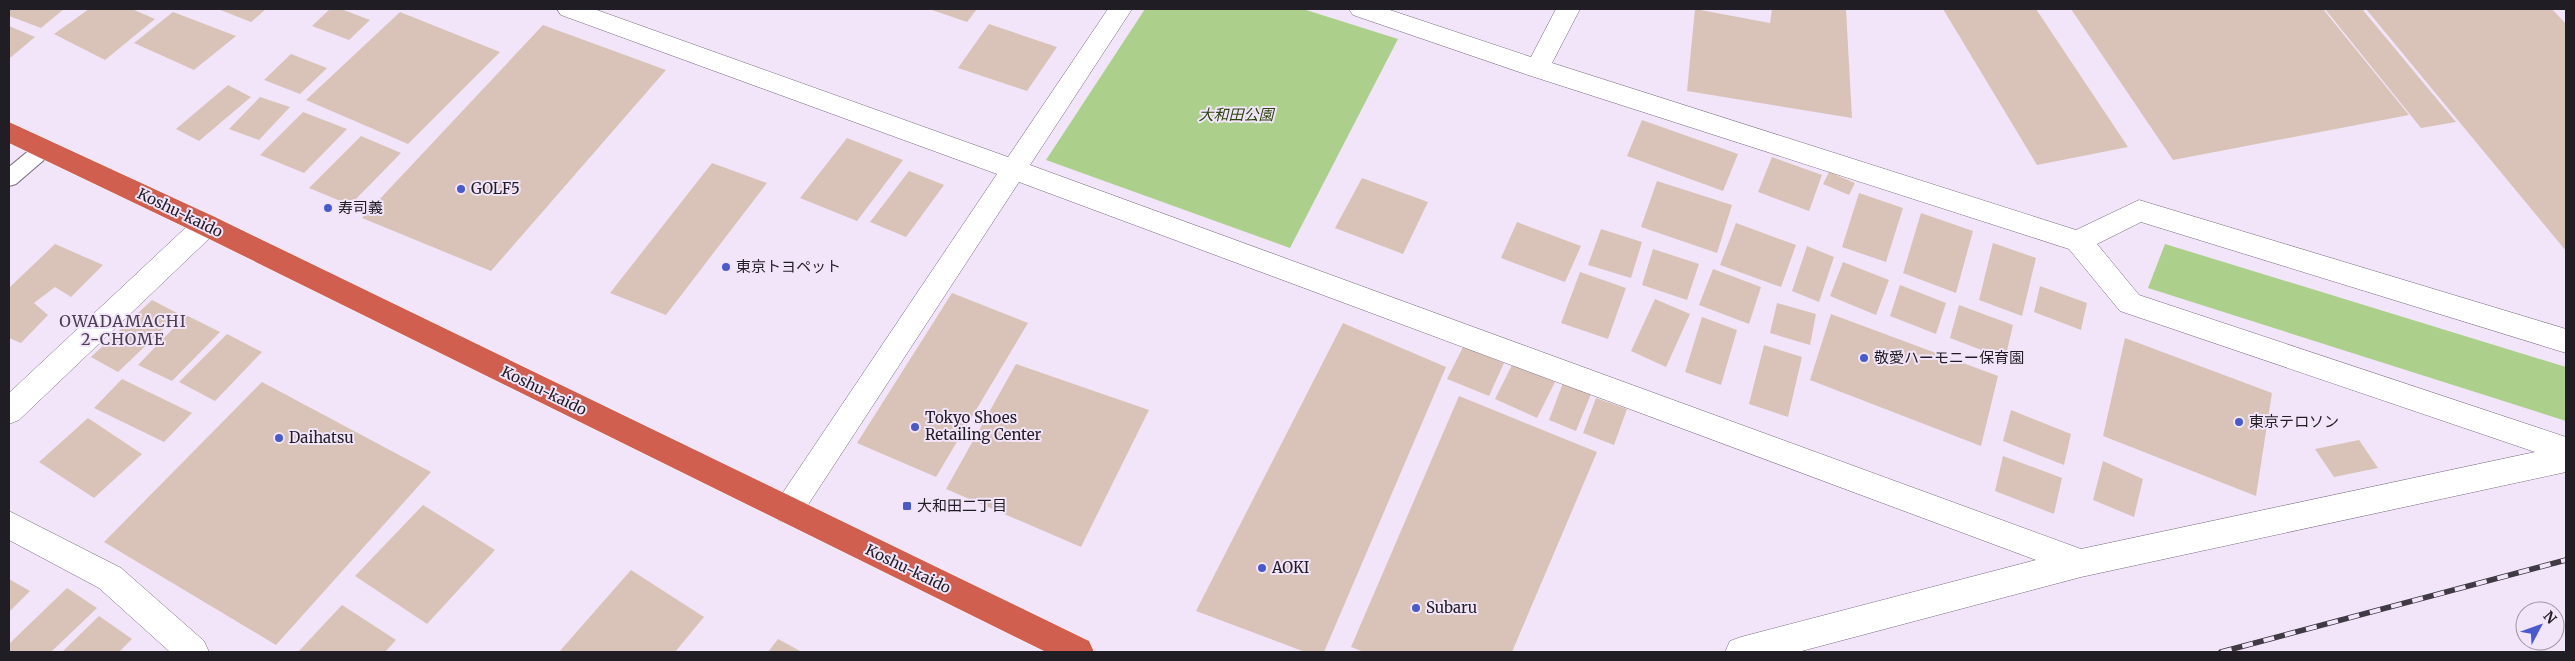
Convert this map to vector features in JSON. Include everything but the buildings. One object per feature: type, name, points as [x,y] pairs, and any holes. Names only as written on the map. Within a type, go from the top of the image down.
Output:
[{"type":"highway","name":"Koshu-kaido","points":[[9,132],[206,225],[1078,652]]},
{"type":"street","points":[[570,9],[1014,170],[2081,563]]},
{"type":"street","points":[[788,510],[1120,9]]},
{"type":"street","points":[[1361,9],[1538,68],[2078,241],[2130,303],[2566,450]]},
{"type":"street","points":[[1538,68],[1568,9]]},
{"type":"street","points":[[2078,241],[2139,212],[2566,341]]},
{"type":"street","points":[[9,411],[206,225]]},
{"type":"street","points":[[1741,652],[2081,563],[2566,459]]},
{"type":"street","points":[[9,525],[110,578],[193,652]]},
{"type":"lane","points":[[9,178],[45,148]]},
{"type":"green space","name":"大和田公園","points":[[1145,9],[1303,9],[1398,39],[1290,248],[1046,160]]},
{"type":"green space","points":[[2165,244],[2566,367],[2566,421],[2148,288]]},
{"type":"railway","points":[[2221,652],[2566,560]]},
{"type":"place","name":"GOLF5","points":[[461,189]]},
{"type":"place","name":"寿司義","points":[[328,208]]},
{"type":"place","name":"東京トヨペット","points":[[726,267]]},
{"type":"place","name":"敬愛ハーモニー保育園","points":[[1864,358]]},
{"type":"place","name":"東京テロソン","points":[[2239,422]]},
{"type":"place","name":"Tokyo Shoes Retailing Center","points":[[915,427]]},
{"type":"place","name":"Daihatsu","points":[[279,438]]},
{"type":"place","name":"大和田二丁目","points":[[907,506]]},
{"type":"place","name":"AOKI","points":[[1262,568]]},
{"type":"place","name":"Subaru","points":[[1416,608]]},
{"type":"district","name":"OWADAMACHI 2-CHOME","points":[[123,330]]}]
